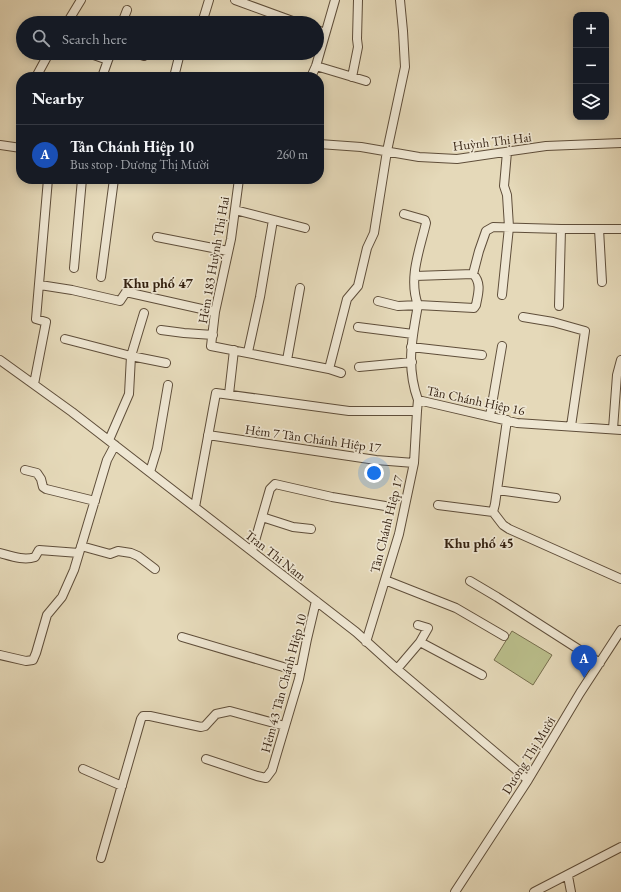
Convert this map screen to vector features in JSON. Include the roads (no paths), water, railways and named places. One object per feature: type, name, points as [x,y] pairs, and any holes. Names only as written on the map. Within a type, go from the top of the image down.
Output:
[{"type":"street","points":[[71,16],[81,0]]},
{"type":"street","points":[[204,16],[209,0]]},
{"type":"street","points":[[235,0],[279,16]]},
{"type":"street","points":[[324,24],[335,0]]},
{"type":"street","points":[[352,77],[358,47],[358,0]]},
{"type":"street","points":[[329,369],[346,299],[358,286],[367,248],[374,233],[387,151],[404,67],[400,0]]},
{"type":"street","points":[[125,16],[127,10]]},
{"type":"street","points":[[39,72],[45,60]]},
{"type":"street","points":[[104,72],[109,60]]},
{"type":"street","points":[[175,72],[178,60]]},
{"type":"street","points":[[313,72],[317,60]]},
{"type":"street","points":[[316,66],[366,81]]},
{"type":"street","name":"Huỳnh Thị Hai","points":[[324,144],[361,147],[419,157],[457,159],[546,146],[621,142]]},
{"type":"street","points":[[0,145],[16,147]]},
{"type":"street","points":[[502,295],[509,227],[507,195],[504,186],[506,152]]},
{"type":"street","points":[[34,384],[46,322],[36,319],[48,184]]},
{"type":"street","points":[[74,268],[82,184]]},
{"type":"street","points":[[102,277],[113,184]]},
{"type":"street","name":"Hẻm 183 Huỳnh Thị Hai","points":[[234,350],[211,346],[215,312],[228,251],[238,184]]},
{"type":"street","points":[[235,210],[305,228]]},
{"type":"street","points":[[404,214],[425,220],[415,267],[416,298],[418,305],[411,347],[413,386],[418,400]]},
{"type":"street","points":[[248,352],[260,297],[273,220]]},
{"type":"street","points":[[473,274],[486,231],[493,227],[621,229]]},
{"type":"street","points":[[559,306],[561,229]]},
{"type":"street","points":[[599,229],[602,282]]},
{"type":"street","points":[[157,237],[228,251]]},
{"type":"street","points":[[378,301],[398,306],[418,305],[474,308],[476,305],[479,283],[473,274],[415,276]]},
{"type":"street","points":[[40,285],[72,290],[120,301],[126,292],[215,312]]},
{"type":"street","points":[[286,360],[300,288]]},
{"type":"street","points":[[0,655],[26,661],[33,660],[47,615],[62,596],[74,570],[112,442],[128,394],[131,356],[144,313]]},
{"type":"street","points":[[523,317],[553,322],[585,331],[571,426]]},
{"type":"street","points":[[358,327],[413,334]]},
{"type":"street","points":[[160,330],[213,335]]},
{"type":"street","points":[[65,339],[131,356],[166,363]]},
{"type":"street","points":[[490,416],[502,346]]},
{"type":"street","points":[[411,347],[482,356]]},
{"type":"street","points":[[229,394],[234,350],[329,369],[341,373]]},
{"type":"street","name":"Tran Thi Nam","points":[[0,360],[112,442],[316,601],[528,780]]},
{"type":"street","points":[[617,429],[617,375],[621,360]]},
{"type":"street","points":[[360,367],[412,362]]},
{"type":"street","points":[[150,472],[157,449],[168,385]]},
{"type":"street","name":"Tân Chánh Hiệp 16","points":[[208,435],[216,393],[349,410],[417,411],[418,400],[517,423],[617,429]]},
{"type":"street","name":"Tân Chánh Hiệp 17","points":[[366,642],[399,534],[414,463],[417,411]]},
{"type":"street","points":[[493,512],[507,420]]},
{"type":"street","points":[[195,507],[208,435]]},
{"type":"street","name":"Hẻm 7 Tân Chánh Hiệp 17","points":[[208,435],[414,463]]},
{"type":"street","points":[[25,470],[37,473],[41,479],[43,487],[46,489],[95,501]]},
{"type":"street","points":[[252,551],[270,489],[275,484],[332,497],[385,506]]},
{"type":"street","points":[[497,490],[556,498]]},
{"type":"street","points":[[438,505],[493,512],[503,525],[509,529],[621,579]]},
{"type":"street","points":[[262,517],[294,527],[311,529]]},
{"type":"street","points":[[0,553],[16,558],[31,559],[35,558],[39,550],[80,550],[110,554],[123,551],[138,556],[155,570]]},
{"type":"street","points":[[385,580],[456,608],[504,636]]},
{"type":"street","points":[[470,581],[600,663]]},
{"type":"street","name":"Hẻm 43 Tân Chánh Hiệp 10","points":[[206,759],[266,778],[272,770],[301,669],[316,601]]},
{"type":"street","points":[[397,670],[420,642],[428,628],[418,625]]},
{"type":"street","name":"Dương Thị Mười","points":[[455,892],[528,780],[580,693],[621,630]]},
{"type":"street","points":[[182,638],[290,669],[301,669]]},
{"type":"street","points":[[420,642],[482,675]]},
{"type":"street","points":[[101,858],[143,716],[150,716],[201,727],[205,726],[216,714],[230,711],[285,726]]},
{"type":"street","points":[[83,769],[122,786]]},
{"type":"street","points":[[534,892],[568,876],[621,847]]},
{"type":"street","points":[[568,876],[571,892]]},
{"type":"place","name":"Tân Chánh Hiệp 10","points":[[584,678]]},
{"type":"district","name":"Khu phố 47","points":[[158,283]]},
{"type":"district","name":"Khu phố 45","points":[[479,543]]}]
